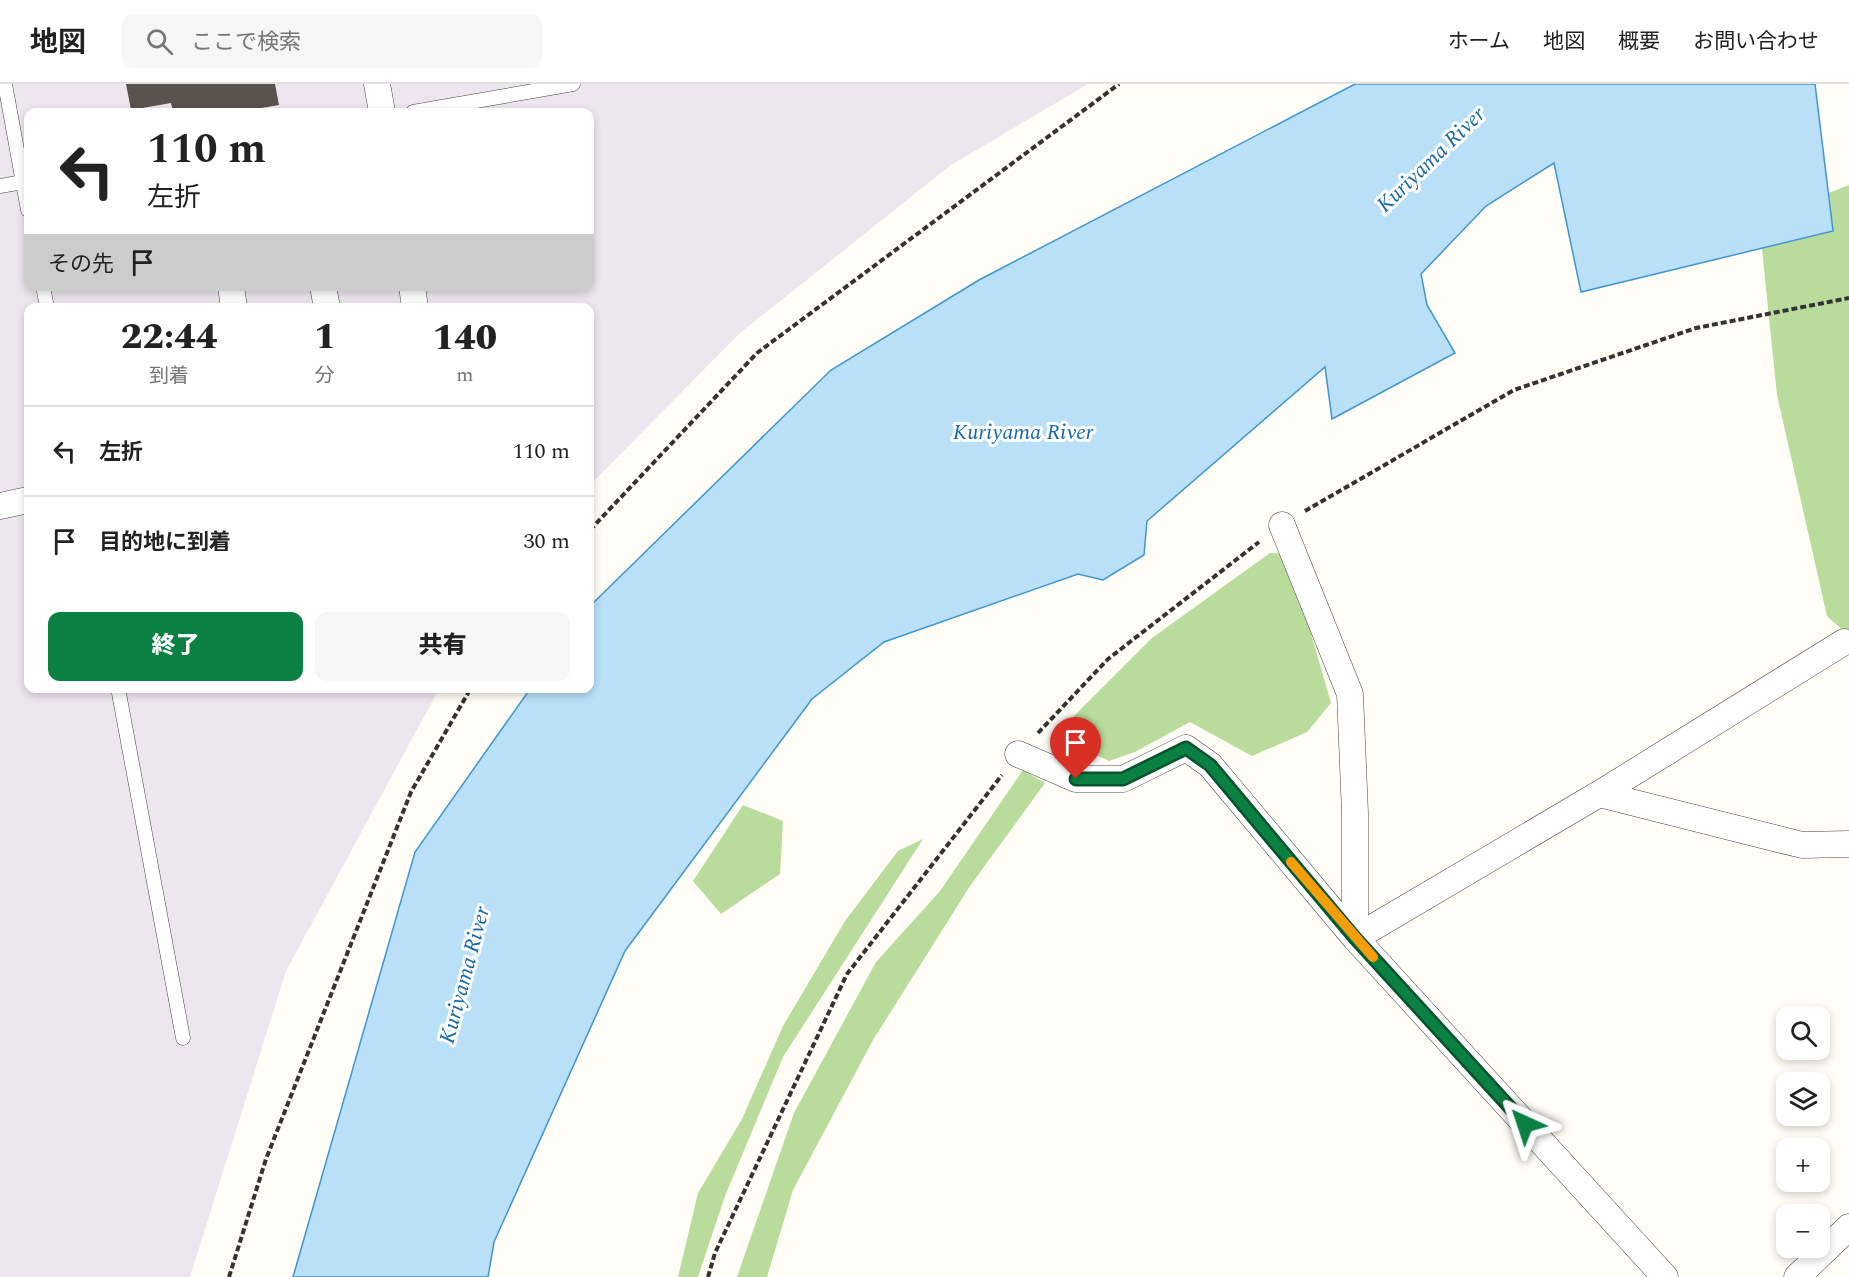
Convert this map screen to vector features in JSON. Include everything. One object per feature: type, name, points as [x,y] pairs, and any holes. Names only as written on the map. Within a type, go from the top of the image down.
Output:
[{"type":"street","points":[[376,84],[381,108]]},
{"type":"street","points":[[0,506],[24,501]]},
{"type":"street","points":[[1282,525],[1350,694],[1355,813],[1355,938]]},
{"type":"street","points":[[1355,938],[1599,794],[1844,642]]},
{"type":"street","points":[[1018,754],[1076,779],[1123,779],[1186,748],[1210,765],[1355,938],[1665,1277]]},
{"type":"street","points":[[1599,794],[1802,845],[1849,844]]},
{"type":"street","points":[[1797,1277],[1849,1228]]},
{"type":"lane","points":[[5,84],[24,173]]},
{"type":"lane","points":[[436,108],[573,84]]},
{"type":"lane","points":[[0,186],[24,182]]},
{"type":"lane","points":[[119,693],[183,1038]]},
{"type":"path","points":[[594,526],[757,353],[1119,84]]},
{"type":"path","points":[[708,1277],[715,1253],[847,974],[1018,754],[1108,658],[1282,525],[1514,390],[1696,328],[1849,298]]},
{"type":"path","points":[[229,1277],[266,1158],[411,792],[468,693]]},
{"type":"shaded area","points":[[0,84],[1088,84],[951,165],[740,333],[594,481],[594,303],[24,303],[24,693],[437,693],[286,971],[190,1277],[0,1277]]},
{"type":"green space","points":[[1849,185],[1849,636],[1827,616],[1777,395],[1759,220]]},
{"type":"green space","points":[[1270,553],[1288,554],[1331,703],[1307,732],[1252,756],[1190,722],[1135,752],[1109,761],[1054,736],[1152,638]]},
{"type":"green space","points":[[1023,770],[1045,783],[970,886],[873,1040],[793,1190],[767,1277],[737,1277],[794,1113],[876,962],[940,891]]},
{"type":"green space","points":[[743,805],[783,821],[780,874],[721,914],[693,881]]},
{"type":"green space","points":[[923,839],[783,1057],[725,1196],[698,1277],[678,1277],[698,1193],[742,1119],[783,1026],[845,921],[898,851]]},
{"type":"water","name":"Kuriyama River","points":[[1355,84],[1815,84],[1833,231],[1581,292],[1554,163],[1486,206],[1421,274],[1427,305],[1455,353],[1332,419],[1325,367],[1147,521],[1144,555],[1103,580],[1078,574],[884,642],[812,699],[625,951],[494,1242],[488,1277],[293,1277],[415,852],[527,693],[594,693],[594,602],[831,370],[979,280]]},
{"type":"building","points":[[126,84],[275,84],[279,105],[261,108],[172,108],[171,103],[131,108]]},
{"type":"slow traffic","points":[[1291,862],[1373,957]]},
{"type":"route","points":[[1076,779],[1123,779],[1186,748],[1210,765],[1355,938],[1525,1124]]}]
